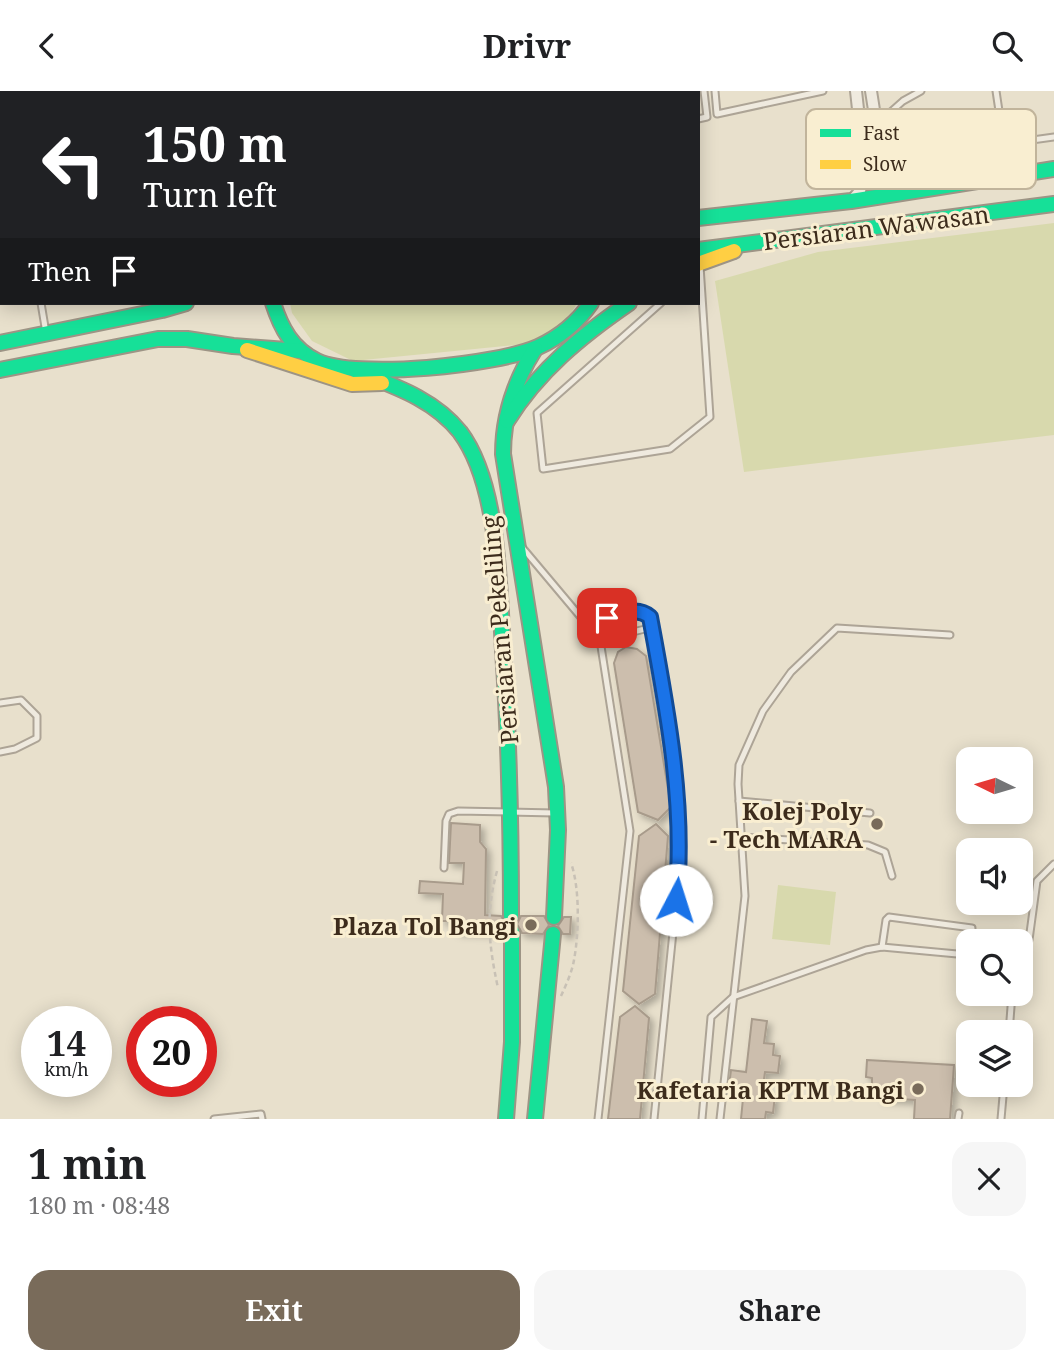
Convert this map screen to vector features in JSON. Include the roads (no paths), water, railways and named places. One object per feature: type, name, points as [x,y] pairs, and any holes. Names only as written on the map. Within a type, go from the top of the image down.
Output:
[{"type":"main road","name":"Persiaran Wawasan","points":[[1036,172],[1054,169]]},
{"type":"main road","name":"Persiaran Wawasan","points":[[700,218],[932,189]]},
{"type":"main road","name":"Persiaran Wawasan","points":[[700,259],[755,242],[1054,204]]},
{"type":"main road","points":[[133,316],[149,305]]},
{"type":"main road","points":[[0,343],[178,305]]},
{"type":"main road","points":[[274,305],[288,338],[300,352]]},
{"type":"main road","points":[[579,320],[590,305]]},
{"type":"main road","points":[[233,346],[300,352],[330,366],[356,371],[392,370],[516,355],[535,349],[561,334],[601,305]]},
{"type":"main road","points":[[503,428],[539,375],[556,357],[590,329],[626,305]]},
{"type":"main road","points":[[0,370],[158,339],[187,338],[233,346],[352,384],[383,383]]},
{"type":"main road","name":"Persiaran Pekeliling","points":[[535,349],[511,392],[503,428],[505,470],[545,715],[557,813],[558,860],[554,917]]},
{"type":"main road","name":"Persiaran Pekeliling","points":[[356,371],[439,408],[464,437],[482,475],[499,580],[508,719],[512,916]]},
{"type":"main road","points":[[506,1119],[512,1042],[512,932]]},
{"type":"main road","points":[[535,1119],[553,934]]},
{"type":"street","points":[[856,91],[858,109]]},
{"type":"street","points":[[851,201],[861,189]]},
{"type":"street","points":[[902,189],[908,193]]},
{"type":"lane","points":[[704,91],[707,117]]},
{"type":"lane","points":[[715,91],[718,114]]},
{"type":"lane","points":[[700,119],[823,91]]},
{"type":"lane","points":[[894,109],[921,91]]},
{"type":"lane","points":[[996,91],[999,109]]},
{"type":"lane","points":[[1036,140],[1054,137]]},
{"type":"lane","points":[[659,305],[537,413],[543,469],[670,449],[710,417],[700,282]]},
{"type":"lane","points":[[41,305],[46,333]]},
{"type":"lane","points":[[516,541],[600,640],[630,831],[598,1119]]},
{"type":"lane","points":[[607,618],[636,610],[650,617],[676,785],[680,828],[679,873],[654,1119]]},
{"type":"lane","points":[[720,1119],[745,896],[739,765],[763,711],[791,672],[836,628],[950,635]]},
{"type":"lane","points":[[600,640],[645,629],[653,631]]},
{"type":"lane","points":[[0,703],[21,699],[37,716],[37,738],[15,749],[0,752]]},
{"type":"lane","points":[[739,801],[870,813]]},
{"type":"lane","points":[[444,868],[446,821],[449,814],[458,811],[557,813]]},
{"type":"lane","points":[[742,837],[868,845],[885,852],[892,876]]},
{"type":"lane","points":[[1030,929],[1037,881],[1054,864]]},
{"type":"lane","points":[[882,947],[886,920],[890,917],[972,929]]},
{"type":"lane","points":[[702,1119],[711,1017],[733,997],[866,950],[882,947],[956,954]]},
{"type":"lane","points":[[1001,1119],[1003,1097]]},
{"type":"lane","points":[[214,1119],[261,1114],[262,1119]]},
{"type":"place","name":"Kolej Poly - Tech MARA","points":[[877,824]]},
{"type":"place","name":"Plaza Tol Bangi","points":[[531,925]]},
{"type":"place","name":"Kafetaria KPTM Bangi","points":[[918,1089]]}]
